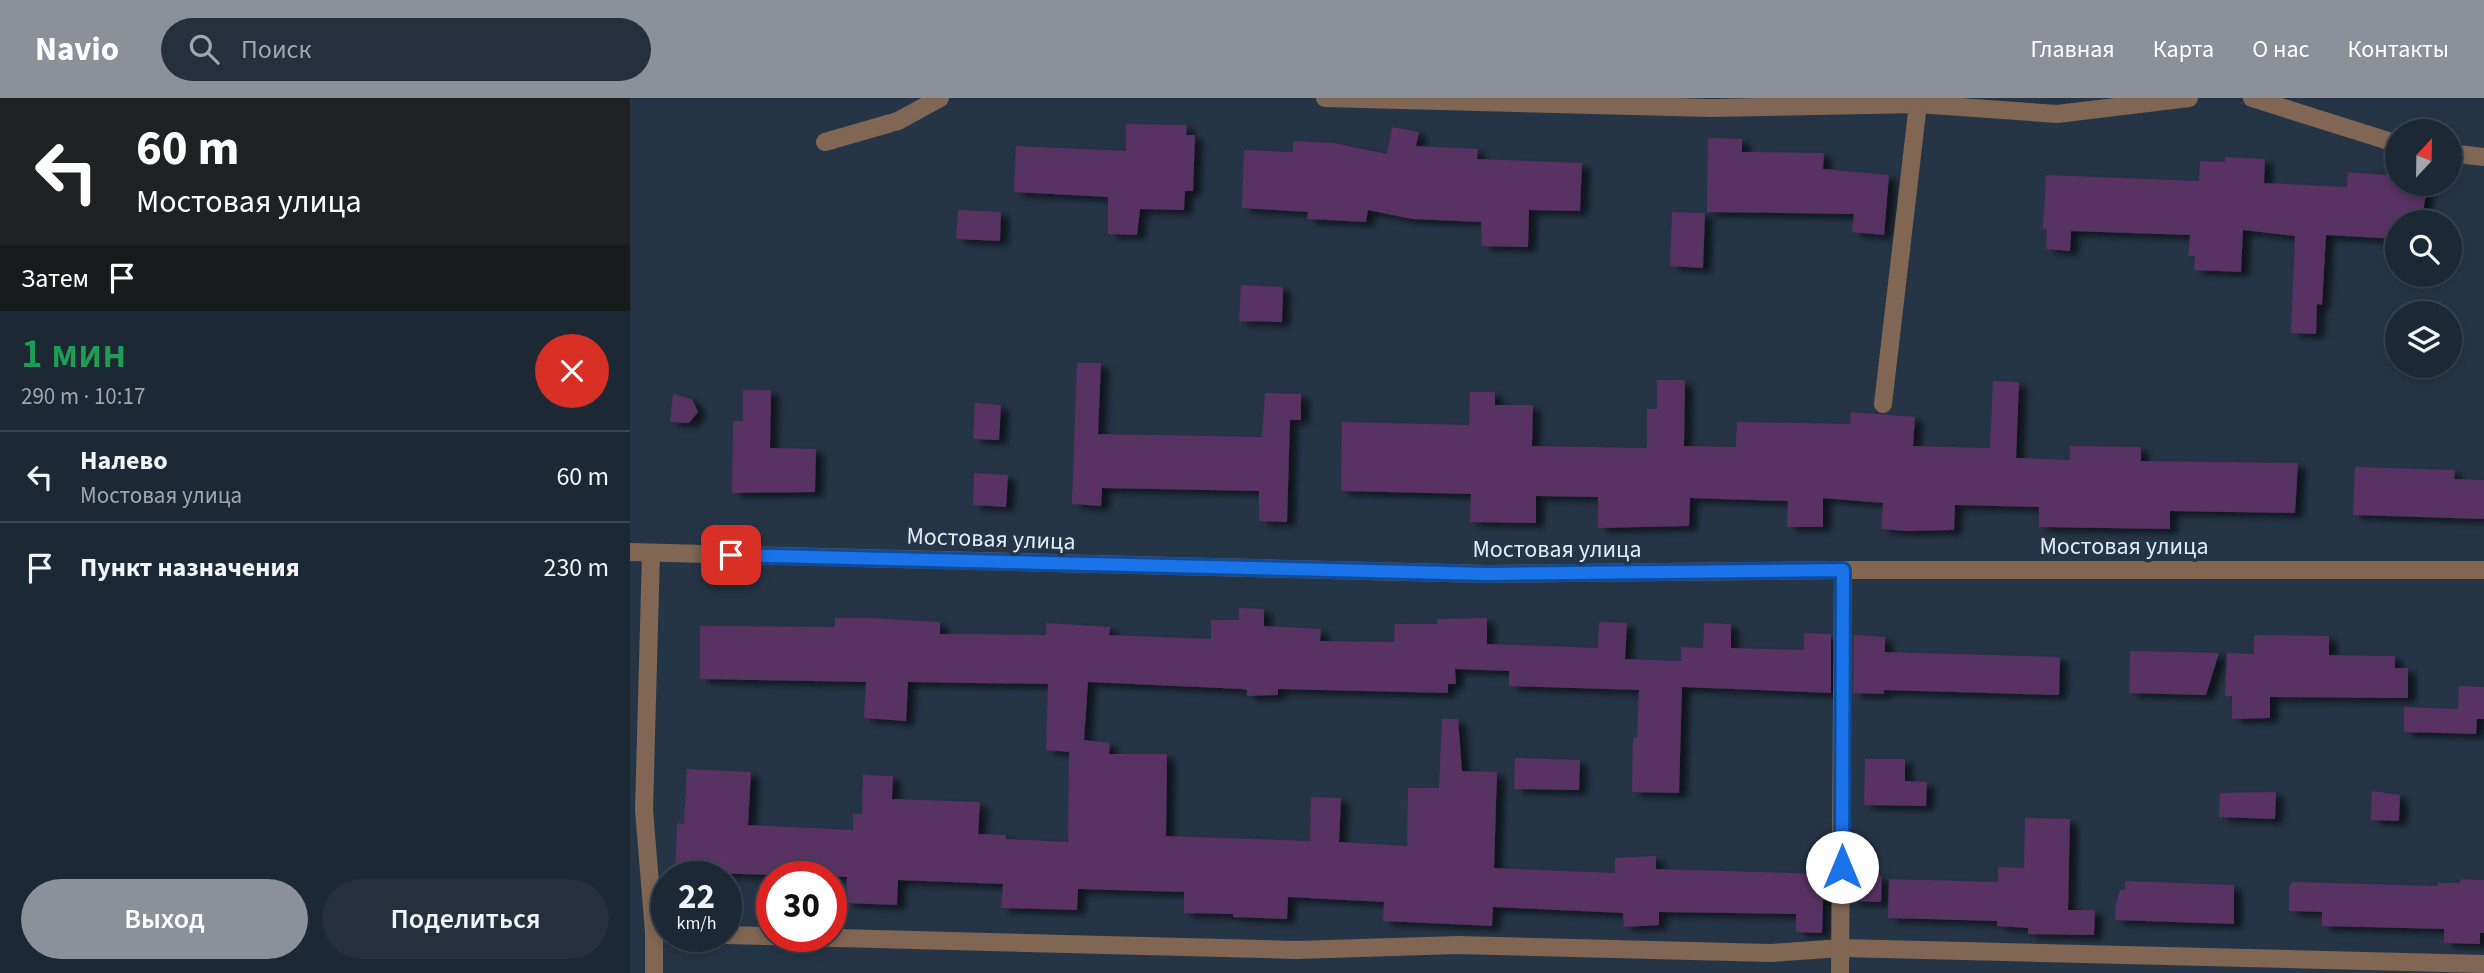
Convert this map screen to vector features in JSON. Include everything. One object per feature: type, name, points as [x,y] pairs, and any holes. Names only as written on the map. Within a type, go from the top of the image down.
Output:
[{"type":"street","points":[[825,142],[898,121],[940,98]]},
{"type":"street","points":[[1325,98],[1711,108],[1922,101],[2057,114],[2189,98]]},
{"type":"street","points":[[2252,98],[2385,141]]},
{"type":"street","points":[[1883,404],[1922,101]]},
{"type":"street","points":[[2462,154],[2484,157]]},
{"type":"street","name":"Мостовая улица","points":[[630,552],[1473,574],[1843,570],[2484,570]]},
{"type":"street","points":[[650,553],[644,810],[651,861]]},
{"type":"street","points":[[1840,973],[1843,570]]},
{"type":"street","points":[[742,935],[1296,950],[1458,945],[1771,953],[1842,948],[2484,964]]},
{"type":"street","points":[[654,973],[658,952]]},
{"type":"building","points":[[1126,124],[1187,125],[1186,135],[1195,135],[1193,191],[1185,191],[1184,210],[1140,209],[1137,235],[1108,234],[1108,197],[1014,192],[1016,146],[1126,151]]},
{"type":"building","points":[[1392,127],[1419,132],[1416,146],[1478,149],[1477,159],[1582,163],[1580,211],[1529,210],[1528,247],[1482,246],[1481,222],[1412,219],[1368,210],[1366,222],[1307,219],[1308,212],[1242,208],[1244,150],[1293,152],[1293,141],[1334,143],[1387,154]]},
{"type":"building","points":[[1708,138],[1742,139],[1742,152],[1824,153],[1823,169],[1889,175],[1884,235],[1852,232],[1854,214],[1707,212]]},
{"type":"building","points":[[2225,157],[2265,159],[2264,183],[2347,187],[2348,172],[2385,175],[2385,196],[2425,196],[2424,210],[2385,210],[2385,238],[2326,235],[2322,305],[2317,304],[2316,334],[2291,333],[2295,236],[2243,230],[2241,272],[2194,270],[2195,256],[2188,256],[2190,235],[2071,231],[2070,251],[2046,249],[2047,229],[2043,229],[2046,175],[2199,181],[2200,161],[2225,162]]},
{"type":"building","points":[[958,210],[1001,212],[1000,241],[956,239]]},
{"type":"building","points":[[1672,212],[1705,213],[1703,268],[1670,266]]},
{"type":"building","points":[[1241,285],[1283,287],[1282,322],[1239,321]]},
{"type":"building","points":[[1077,363],[1101,363],[1098,434],[1262,437],[1265,393],[1301,394],[1301,420],[1290,420],[1287,522],[1259,521],[1259,491],[1102,488],[1101,506],[1072,504]]},
{"type":"building","points":[[1657,380],[1685,380],[1684,446],[1736,447],[1737,422],[1850,424],[1851,412],[1915,417],[1913,446],[1990,448],[1993,381],[2019,382],[2016,458],[2070,460],[2070,446],[2141,447],[2141,461],[2298,463],[2295,513],[2170,511],[2170,529],[2039,527],[2039,507],[1955,505],[1954,530],[1906,531],[1881,529],[1883,503],[1823,498],[1823,527],[1787,527],[1788,501],[1690,498],[1689,526],[1598,528],[1598,497],[1536,496],[1536,523],[1470,522],[1471,494],[1341,491],[1342,422],[1469,425],[1470,392],[1495,392],[1495,405],[1533,405],[1532,446],[1647,448],[1647,409],[1657,409]]},
{"type":"building","points":[[743,390],[771,390],[770,448],[816,449],[815,492],[732,493],[733,421],[743,421]]},
{"type":"building","points":[[673,394],[692,399],[698,412],[689,423],[670,422]]},
{"type":"building","points":[[975,403],[1001,405],[999,440],[973,439]]},
{"type":"building","points":[[2355,467],[2455,470],[2454,479],[2484,480],[2484,519],[2353,515]]},
{"type":"building","points":[[974,473],[1008,475],[1006,507],[973,505]]},
{"type":"building","points":[[1239,608],[1264,609],[1264,626],[1321,629],[1320,641],[1394,642],[1395,624],[1437,624],[1437,619],[1487,618],[1487,644],[1598,648],[1599,622],[1627,623],[1625,659],[1681,661],[1681,647],[1703,648],[1704,623],[1731,624],[1731,648],[1804,650],[1804,633],[1831,634],[1831,693],[1682,687],[1679,793],[1632,792],[1633,738],[1637,738],[1639,690],[1509,686],[1509,671],[1455,669],[1456,684],[1448,684],[1448,693],[1278,689],[1278,695],[1247,696],[1247,690],[1242,689],[1088,682],[1084,740],[1110,743],[1109,754],[1167,754],[1166,836],[1310,841],[1311,797],[1341,798],[1339,842],[1407,846],[1408,788],[1439,788],[1442,719],[1458,719],[1462,771],[1497,772],[1494,868],[1615,873],[1615,858],[1656,856],[1656,869],[1829,874],[1829,900],[1823,900],[1822,933],[1796,932],[1796,914],[1659,912],[1659,925],[1624,927],[1623,913],[1493,907],[1492,926],[1383,921],[1384,902],[1288,897],[1287,919],[1233,917],[1233,914],[1184,913],[1184,892],[1078,889],[1077,910],[1001,908],[1003,884],[898,880],[897,905],[847,903],[847,861],[756,861],[756,874],[742,874],[742,861],[676,861],[677,823],[684,824],[687,769],[751,772],[748,825],[853,830],[853,814],[862,814],[863,775],[893,776],[892,799],[980,802],[978,834],[1006,835],[1006,839],[1068,842],[1069,752],[1046,750],[1048,684],[908,682],[906,721],[864,718],[866,682],[700,679],[700,626],[835,627],[835,618],[870,618],[940,622],[940,634],[1046,635],[1047,623],[1110,627],[1109,635],[1211,639],[1211,620],[1239,620]]},
{"type":"building","points":[[1854,635],[1885,637],[1885,652],[2060,657],[2059,695],[1884,690],[1884,694],[1853,693]]},
{"type":"building","points":[[2254,635],[2329,636],[2329,655],[2395,656],[2395,668],[2408,668],[2408,698],[2270,697],[2270,718],[2232,719],[2232,696],[2225,696],[2227,653],[2254,654]]},
{"type":"building","points":[[2130,651],[2219,653],[2206,695],[2129,693]]},
{"type":"building","points":[[2459,686],[2484,687],[2484,719],[2477,719],[2476,734],[2404,732],[2404,707],[2458,709]]},
{"type":"building","points":[[1515,758],[1580,760],[1579,790],[1514,789]]},
{"type":"building","points":[[1865,759],[1905,759],[1905,781],[1927,782],[1926,806],[1864,805]]},
{"type":"building","points":[[2372,791],[2400,795],[2399,821],[2371,820]]},
{"type":"building","points":[[2276,792],[2275,819],[2219,817],[2220,793]]},
{"type":"building","points":[[2025,818],[2070,819],[2068,910],[2095,910],[2094,935],[2028,934],[2028,928],[1997,926],[1997,921],[1888,918],[1889,879],[1998,882],[1998,867],[2024,868]]},
{"type":"building","points":[[1852,875],[1882,876],[1881,902],[1852,901]]},
{"type":"building","points":[[2461,879],[2484,880],[2484,933],[2480,933],[2480,944],[2444,943],[2444,929],[2322,926],[2322,912],[2289,911],[2289,886],[2292,882],[2438,886],[2438,883],[2460,883]]},
{"type":"building","points":[[2125,881],[2234,885],[2234,924],[2115,920],[2116,904],[2120,890],[2125,890]]},
{"type":"route","points":[[731,555],[1108,567],[1487,574],[1843,570],[1842,867]]}]
